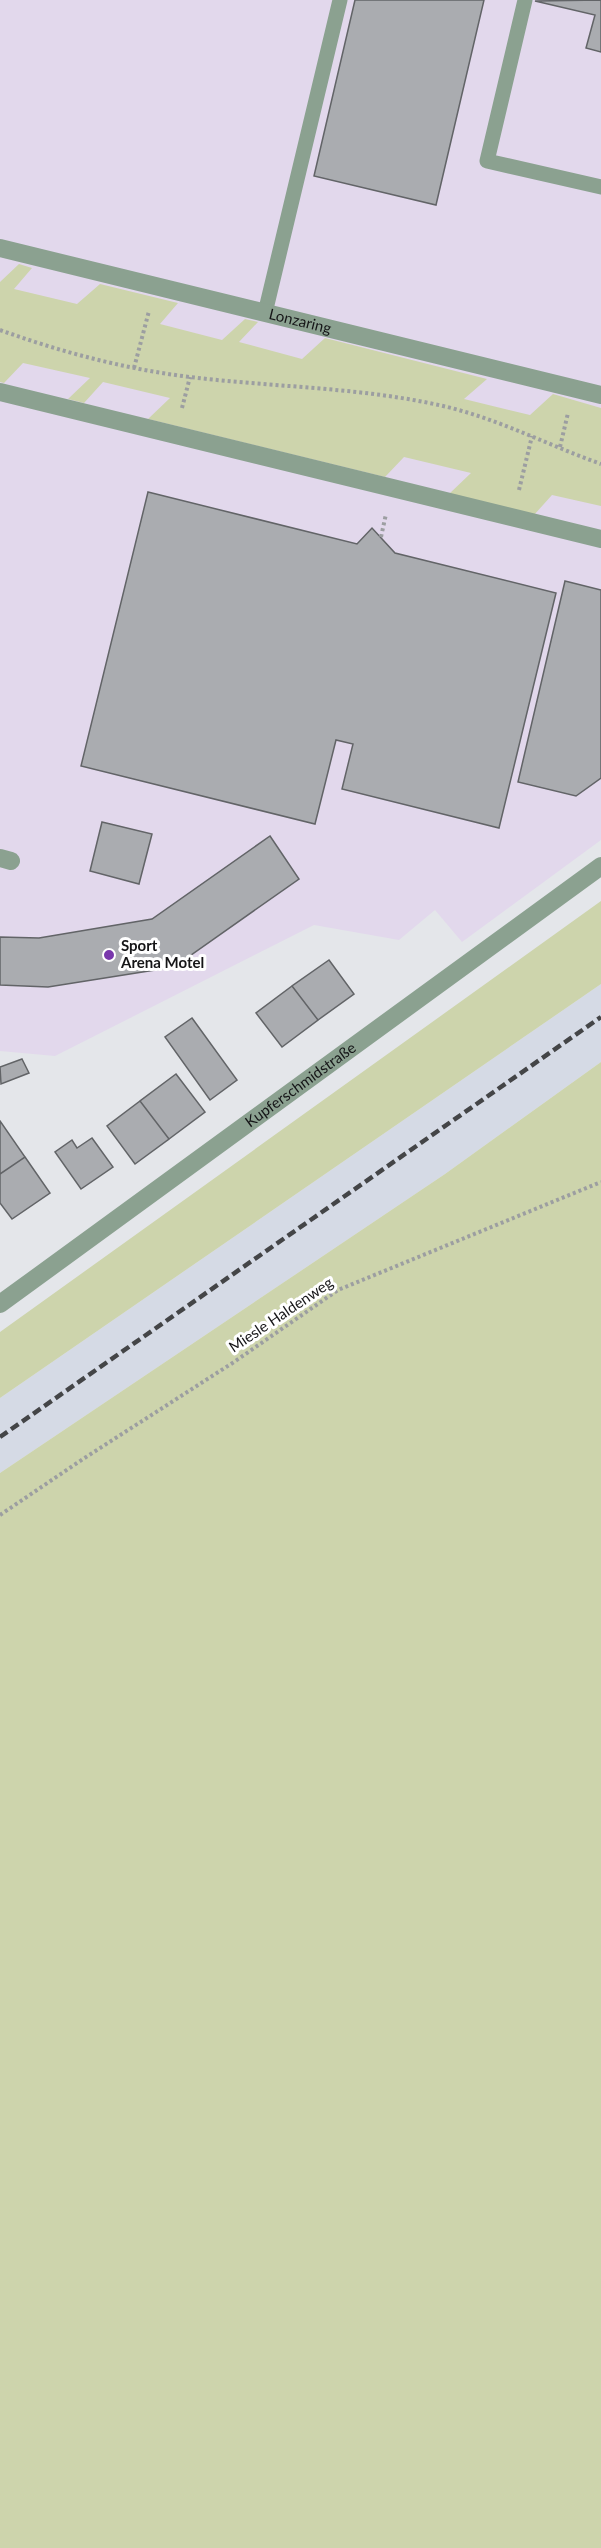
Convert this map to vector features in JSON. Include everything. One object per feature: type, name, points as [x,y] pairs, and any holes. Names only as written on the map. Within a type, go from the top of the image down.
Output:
[{"type":"street","name":"Lonzaring","points":[[0,248],[601,395]]},
{"type":"street","points":[[0,392],[596,538]]},
{"type":"street","name":"Kupferschmidstraße","points":[[0,1304],[601,867]]},
{"type":"lane","points":[[266,313],[340,0]]},
{"type":"lane","points":[[525,0],[487,161],[601,188]]},
{"type":"path","points":[[135,368],[155,285]]},
{"type":"path","points":[[0,330],[30,341],[135,368],[190,377],[376,395],[435,404],[504,424],[601,464]]},
{"type":"path","points":[[560,447],[574,388]]},
{"type":"path","points":[[512,517],[532,436]]},
{"type":"path","name":"Miesle Haldenweg","points":[[0,1515],[234,1362],[338,1290],[601,1182]]},
{"type":"shaded area","points":[[0,0],[601,0],[601,840],[462,942],[435,910],[399,940],[314,925],[55,1056],[0,1051]]},
{"type":"shaded area","points":[[601,984],[601,1062],[445,1174],[0,1473],[0,1398]]},
{"type":"green space","points":[[19,264],[32,268],[14,289],[77,304],[100,284],[178,303],[160,324],[222,340],[245,319],[258,322],[239,342],[302,359],[325,338],[487,379],[464,399],[530,415],[553,394],[601,408],[601,506],[552,495],[534,515],[449,494],[471,473],[404,457],[385,477],[148,419],[170,398],[103,382],[84,403],[68,399],[90,378],[23,363],[4,383],[0,382],[0,282]]},
{"type":"green space","points":[[601,901],[601,984],[0,1398],[0,1332]]},
{"type":"green space","points":[[601,1062],[601,2548],[0,2548],[0,1473],[445,1174]]},
{"type":"building","points":[[355,0],[484,0],[436,205],[314,176]]},
{"type":"building","points":[[601,0],[601,52],[586,48],[595,15],[535,1]]},
{"type":"building","points":[[148,492],[357,544],[372,528],[395,553],[556,593],[499,828],[342,789],[353,744],[336,740],[315,824],[81,766]]},
{"type":"building","points":[[565,581],[601,590],[601,778],[576,796],[518,782]]},
{"type":"building","points":[[102,822],[152,834],[139,884],[90,871]]},
{"type":"building","points":[[270,836],[299,879],[174,967],[48,987],[0,985],[0,937],[39,938],[152,919]]},
{"type":"building","points":[[329,960],[354,994],[318,1020],[292,986]]},
{"type":"building","points":[[292,986],[318,1020],[282,1047],[256,1013]]},
{"type":"building","points":[[192,1018],[237,1080],[210,1100],[165,1037]]},
{"type":"building","points":[[22,1059],[29,1073],[1,1084],[0,1067]]},
{"type":"building","points":[[176,1074],[205,1112],[169,1139],[140,1101]]},
{"type":"building","points":[[140,1101],[169,1139],[135,1164],[107,1126]]},
{"type":"building","points":[[0,1121],[25,1157],[0,1174]]},
{"type":"building","points":[[92,1138],[113,1167],[81,1189],[55,1152],[72,1140],[77,1148]]},
{"type":"building","points":[[25,1157],[50,1193],[12,1219],[0,1203],[0,1174]]},
{"type":"railway","points":[[0,1437],[601,1017]]},
{"type":"place","name":"Sport Arena Motel","points":[[109,955]]}]
